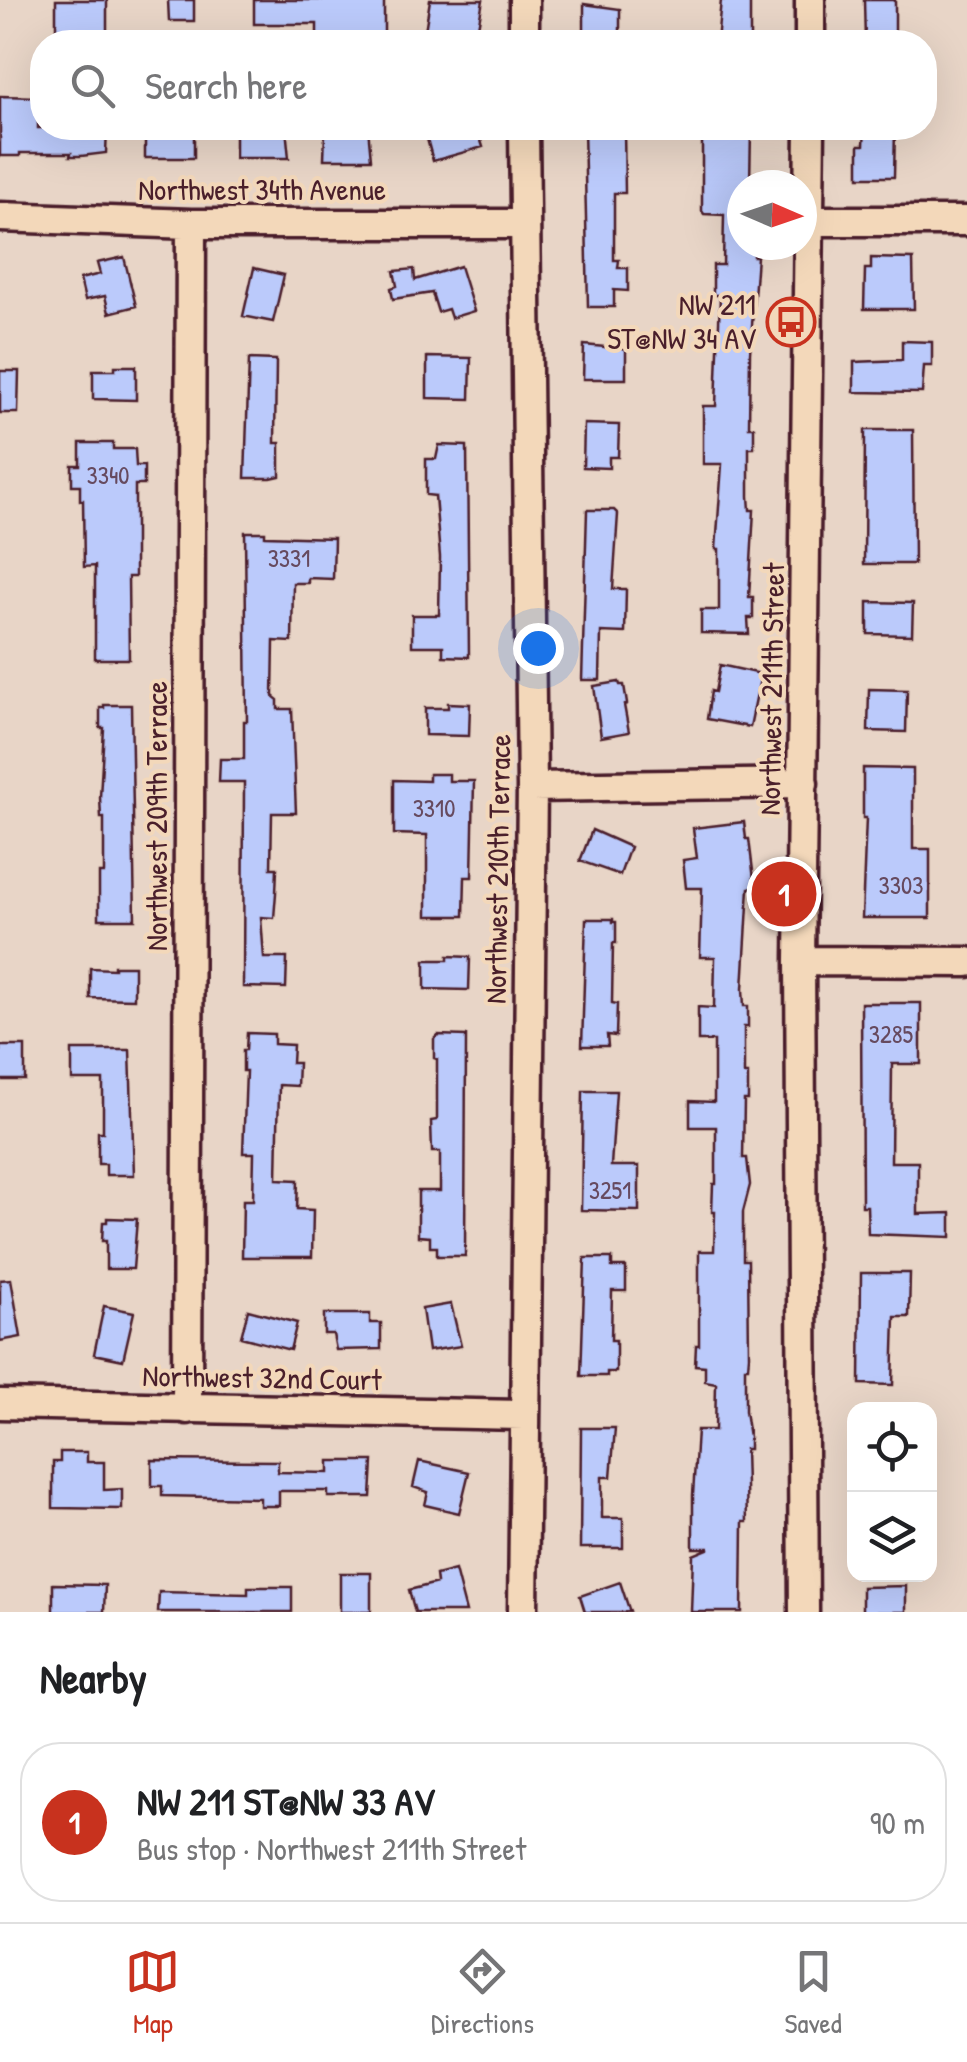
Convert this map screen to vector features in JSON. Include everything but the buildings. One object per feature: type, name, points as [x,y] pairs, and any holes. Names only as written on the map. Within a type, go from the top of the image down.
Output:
[{"type":"street","points":[[524,0],[524,30]]},
{"type":"street","points":[[810,0],[810,30]]},
{"type":"street","name":"Northwest 210th Terrace","points":[[523,1612],[522,1416],[532,787],[524,140]]},
{"type":"street","name":"Northwest 211th Street","points":[[810,140],[810,170]]},
{"type":"street","name":"Northwest 34th Avenue","points":[[0,218],[191,224],[524,224]]},
{"type":"street","points":[[817,221],[967,221]]},
{"type":"street","name":"Northwest 209th Terrace","points":[[187,1408],[191,224]]},
{"type":"street","name":"Northwest 211th Street","points":[[804,1612],[800,961],[810,260]]},
{"type":"street","points":[[532,787],[803,783]]},
{"type":"street","points":[[800,961],[967,962]]},
{"type":"street","name":"Northwest 32nd Court","points":[[0,1404],[522,1416]]},
{"type":"place","name":"NW 211 ST@NW 34 AV","points":[[791,322]]},
{"type":"place","name":"NW 211 ST@NW 33 AV","points":[[784,894]]}]
